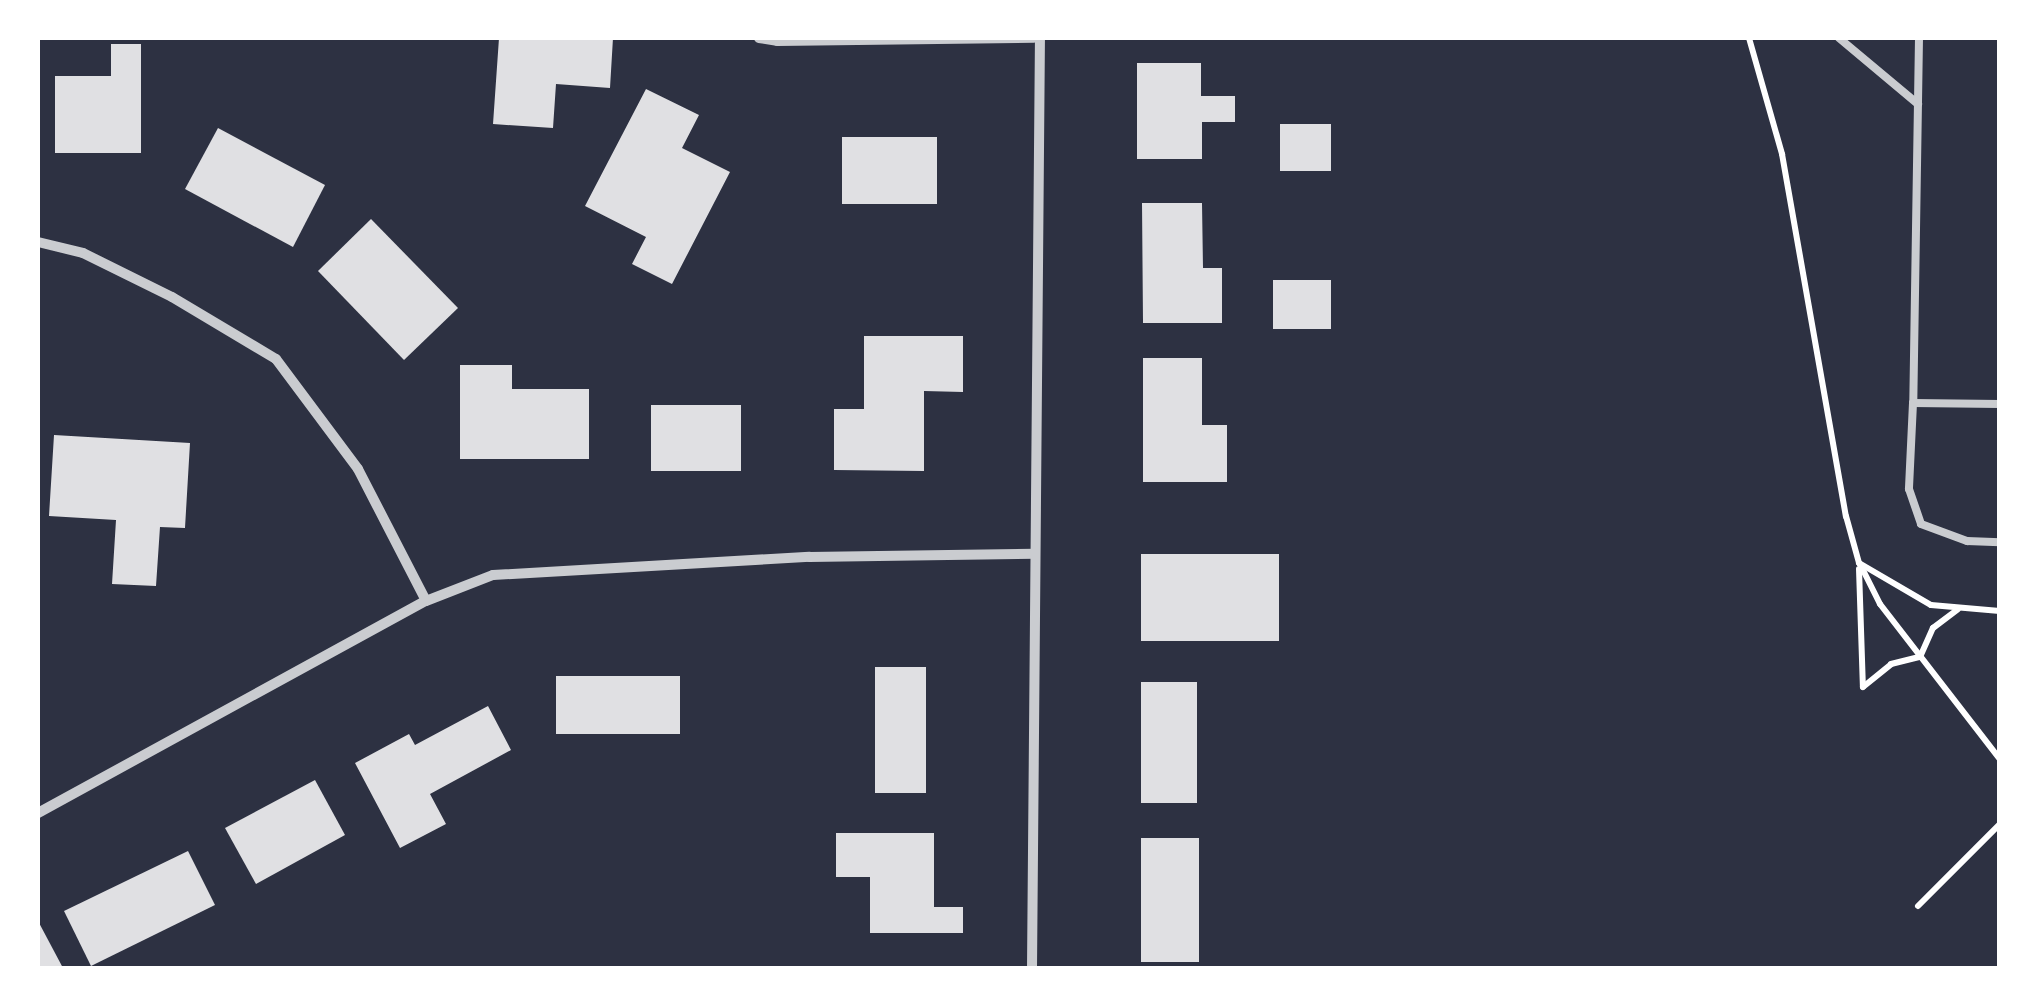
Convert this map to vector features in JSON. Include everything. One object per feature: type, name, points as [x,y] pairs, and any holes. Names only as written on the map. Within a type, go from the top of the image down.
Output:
[{"type":"street","points":[[759,38],[1037,38],[1032,968]]},
{"type":"street","points":[[38,242],[84,253],[172,297],[276,359],[358,468],[426,602]]},
{"type":"street","points":[[38,813],[426,602],[493,575],[809,557],[1035,554]]},
{"type":"lane","points":[[1839,38],[1918,104]]},
{"type":"lane","points":[[1918,38],[1914,403],[1909,490],[1922,524],[1967,542],[2000,542]]},
{"type":"lane","points":[[1914,403],[2000,404]]},
{"type":"path","points":[[1749,38],[1782,154],[1846,516],[1859,563],[1880,604],[2000,759]]},
{"type":"path","points":[[1859,563],[1930,605],[2000,611]]},
{"type":"path","points":[[1859,563],[1864,687],[1891,664],[1920,657]]},
{"type":"path","points":[[1920,657],[1933,628],[1958,609]]},
{"type":"path","points":[[1918,906],[2000,824]]},
{"type":"building","points":[[499,38],[613,38],[610,88],[556,84],[553,128],[493,124]]},
{"type":"building","points":[[111,44],[141,44],[141,153],[55,153],[55,76],[111,76]]},
{"type":"building","points":[[1137,63],[1201,63],[1201,96],[1235,96],[1235,122],[1202,122],[1202,159],[1137,159]]},
{"type":"building","points":[[646,89],[699,115],[682,148],[730,172],[672,284],[632,264],[646,237],[585,206]]},
{"type":"building","points":[[1280,124],[1331,124],[1331,171],[1280,171]]},
{"type":"building","points":[[218,128],[325,185],[293,247],[185,189]]},
{"type":"building","points":[[842,137],[937,137],[937,204],[842,204]]},
{"type":"building","points":[[1142,203],[1202,203],[1203,268],[1222,268],[1222,323],[1143,323]]},
{"type":"building","points":[[371,219],[458,308],[404,360],[318,271]]},
{"type":"building","points":[[1273,280],[1331,280],[1331,329],[1273,329]]},
{"type":"building","points":[[864,336],[963,336],[963,392],[924,391],[924,471],[834,470],[834,409],[864,409]]},
{"type":"building","points":[[1143,358],[1202,358],[1202,425],[1227,425],[1227,482],[1143,482]]},
{"type":"building","points":[[460,365],[512,365],[512,389],[589,389],[589,459],[460,459]]},
{"type":"building","points":[[651,405],[741,405],[741,471],[651,471]]},
{"type":"building","points":[[54,435],[190,443],[185,528],[160,527],[156,586],[112,584],[116,520],[49,516]]},
{"type":"building","points":[[1141,554],[1279,554],[1279,641],[1141,641]]},
{"type":"building","points":[[875,667],[926,667],[926,793],[875,793]]},
{"type":"building","points":[[556,676],[680,676],[680,734],[556,734]]},
{"type":"building","points":[[1141,682],[1197,682],[1197,803],[1141,803]]},
{"type":"building","points":[[488,706],[511,750],[430,794],[446,824],[400,848],[355,763],[409,734],[415,745]]},
{"type":"building","points":[[315,780],[345,835],[256,884],[225,828]]},
{"type":"building","points":[[836,833],[934,833],[934,907],[963,907],[963,933],[870,933],[870,877],[836,877]]},
{"type":"building","points":[[1141,838],[1199,838],[1199,962],[1141,962]]},
{"type":"building","points":[[188,851],[215,905],[91,966],[64,911]]},
{"type":"building","points":[[38,921],[63,968],[38,968]]}]
